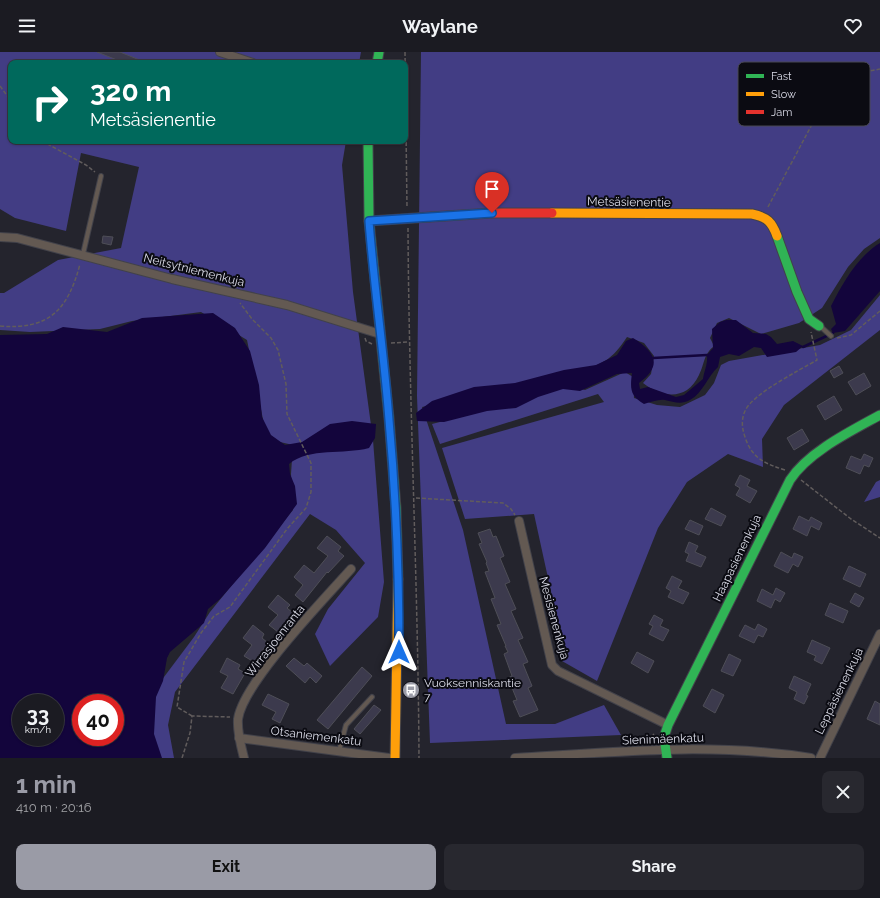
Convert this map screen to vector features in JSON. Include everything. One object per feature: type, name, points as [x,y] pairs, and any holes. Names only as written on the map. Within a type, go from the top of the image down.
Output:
[{"type":"street","points":[[220,52],[244,60]]},
{"type":"street","points":[[368,144],[369,221],[389,418],[396,508],[399,582],[399,674],[395,758]]},
{"type":"street","name":"Metsäsienentie","points":[[369,221],[492,213],[752,214],[763,216]]},
{"type":"street","points":[[763,216],[773,224],[809,319],[819,326]]},
{"type":"street","name":"Neitsytniemenkuja","points":[[0,237],[17,238],[172,279],[287,305],[380,334]]},
{"type":"street","name":"Haapasienenkuja","points":[[667,753],[664,738],[664,723],[783,492],[794,474],[809,461],[849,433],[880,415]]},
{"type":"street","name":"Mesisienenkuja","points":[[519,521],[552,665],[558,671],[664,723]]},
{"type":"street","name":"Wirrasjoenranta","points":[[244,758],[239,738],[238,718],[243,705],[267,667],[351,569]]},
{"type":"street","name":"Leppäsienenkuja","points":[[820,758],[880,634]]},
{"type":"street","name":"Otsaniemenkatu","points":[[239,738],[339,750],[350,755],[389,758]]},
{"type":"street","name":"Sienimäenkatu","points":[[515,758],[649,750],[667,753],[745,750],[772,752],[811,758]]},
{"type":"lane","points":[[82,254],[101,176]]},
{"type":"lane","points":[[819,326],[832,336]]},
{"type":"lane","points":[[339,750],[346,725],[372,697]]},
{"type":"path","points":[[870,71],[880,69]]},
{"type":"path","points":[[0,86],[8,97]]},
{"type":"path","points":[[763,216],[811,126]]},
{"type":"path","points":[[48,144],[86,165],[101,176]]},
{"type":"path","points":[[406,144],[411,407],[415,498],[419,758]]},
{"type":"path","points":[[0,326],[34,326],[51,317],[63,304],[72,290],[82,254]]},
{"type":"path","points":[[231,292],[252,319],[271,338],[278,350],[286,384],[288,414],[311,463],[311,492],[306,508],[287,529],[230,607],[214,616],[184,662],[177,707],[192,716],[205,715],[238,718]]},
{"type":"path","points":[[832,336],[839,338],[851,335],[880,312]]},
{"type":"path","points":[[809,319],[817,360],[757,396],[745,410],[742,425],[748,444],[763,463],[794,474],[851,519],[880,538]]},
{"type":"path","points":[[415,498],[503,503],[511,509],[519,521]]},
{"type":"path","points":[[182,758],[190,733],[192,716]]},
{"type":"path","points":[[649,750],[650,741],[664,723]]},
{"type":"shaded area","points":[[0,52],[361,52],[360,60],[8,60],[8,144],[346,144],[342,165],[353,292],[373,440],[384,582],[378,617],[330,666],[315,634],[328,609],[365,563],[336,530],[310,514],[175,692],[168,725],[174,758],[155,758],[152,718],[155,689],[194,637],[210,612],[293,510],[291,474],[293,445],[267,439],[247,340],[201,312],[132,321],[100,329],[30,332],[0,330],[0,293],[4,293],[58,260],[121,248],[139,167],[81,153],[66,231],[15,218],[0,209]]},
{"type":"shaded area","points":[[421,52],[880,52],[880,238],[864,249],[848,267],[822,308],[799,323],[761,334],[729,318],[717,323],[710,338],[714,346],[710,349],[706,356],[701,371],[694,383],[681,393],[666,394],[658,392],[643,383],[651,374],[654,356],[644,343],[627,337],[617,351],[606,360],[586,369],[422,407],[463,530],[506,724],[555,724],[604,705],[621,735],[430,743],[417,396]]},
{"type":"shaded area","points":[[880,243],[880,291],[845,331],[833,333],[831,329],[836,324],[831,306],[851,271],[864,256]]},
{"type":"shaded area","points":[[880,295],[880,330],[784,405],[762,439],[763,467],[728,454],[687,482],[658,528],[597,681],[562,661],[557,619],[534,514],[465,519],[442,448],[604,402],[598,394],[440,444],[432,424],[495,408],[542,390],[576,388],[585,390],[625,372],[633,377],[634,398],[657,405],[680,407],[705,395],[714,383],[721,365],[729,361],[820,345],[851,330]]},
{"type":"shaded area","points":[[213,313],[235,328],[250,351],[259,385],[262,417],[271,435],[285,445],[302,442],[330,424],[352,421],[376,424],[375,438],[369,448],[307,455],[289,464],[290,474],[295,486],[297,504],[265,548],[220,599],[208,609],[204,623],[170,652],[167,658],[163,681],[156,697],[154,734],[162,758],[0,758],[0,335],[47,334],[63,327],[107,332],[142,318]]},
{"type":"shaded area","points":[[726,320],[736,320],[753,333],[766,334],[777,344],[793,341],[803,346],[796,352],[767,357],[761,348],[754,347],[739,356],[729,354],[720,357],[718,367],[702,389],[690,400],[684,402],[678,403],[663,400],[644,404],[636,398],[632,392],[632,373],[617,374],[580,391],[563,389],[538,397],[516,408],[487,411],[444,422],[417,421],[416,413],[432,401],[474,387],[515,383],[564,370],[596,365],[617,355],[626,341],[633,338],[651,353],[654,364],[652,370],[639,383],[640,389],[648,387],[676,397],[684,395],[703,379],[707,355],[713,348],[712,329],[720,322]]},
{"type":"shaded area","points":[[880,480],[880,497],[864,502],[876,482]]},
{"type":"building","points":[[97,52],[120,52],[140,60],[117,60]]},
{"type":"building","points":[[103,236],[113,237],[111,245],[102,243]]},
{"type":"building","points":[[839,366],[843,373],[834,378],[830,371]]},
{"type":"building","points":[[864,373],[871,386],[856,395],[848,382]]},
{"type":"building","points":[[834,396],[842,410],[825,420],[817,406]]},
{"type":"building","points":[[802,429],[809,441],[794,450],[787,438]]},
{"type":"building","points":[[864,454],[873,458],[869,467],[864,465],[860,474],[846,468],[851,456],[861,460]]},
{"type":"building","points":[[740,475],[750,480],[747,486],[757,491],[750,503],[736,495],[740,488],[735,485]]},
{"type":"building","points":[[711,508],[726,516],[721,526],[705,519]]},
{"type":"building","points":[[799,516],[809,521],[811,517],[822,523],[819,530],[811,526],[807,536],[793,529]]},
{"type":"building","points":[[690,520],[703,526],[699,535],[685,529]]},
{"type":"building","points":[[490,529],[493,537],[496,536],[504,556],[500,558],[510,582],[505,584],[516,609],[511,611],[523,638],[518,640],[528,662],[523,664],[532,686],[528,688],[538,710],[520,717],[513,701],[517,700],[508,678],[512,676],[504,654],[508,652],[497,625],[501,624],[491,599],[495,598],[485,572],[489,571],[487,562],[479,544],[482,543],[478,533]]},
{"type":"building","points":[[327,536],[341,547],[338,551],[344,556],[328,573],[327,572],[303,602],[295,595],[303,585],[294,577],[304,565],[314,573],[328,556],[317,548]]},
{"type":"building","points":[[689,542],[698,546],[695,552],[706,557],[701,567],[686,561],[689,554],[685,552]]},
{"type":"building","points":[[781,552],[792,558],[794,553],[803,557],[798,567],[793,564],[788,573],[774,566]]},
{"type":"building","points":[[849,566],[866,574],[860,587],[843,579]]},
{"type":"building","points":[[672,576],[682,581],[678,588],[689,593],[683,604],[668,597],[671,591],[666,588]]},
{"type":"building","points":[[776,588],[785,593],[780,602],[775,599],[771,608],[757,601],[762,589],[773,595]]},
{"type":"building","points":[[855,593],[864,598],[859,607],[850,602]]},
{"type":"building","points":[[278,595],[290,605],[287,608],[293,613],[278,632],[269,625],[278,615],[268,607]]},
{"type":"building","points":[[830,603],[848,611],[843,623],[825,615]]},
{"type":"building","points":[[654,615],[663,620],[660,626],[669,630],[663,641],[649,634],[653,626],[649,624]]},
{"type":"building","points":[[758,624],[767,629],[763,637],[758,635],[754,643],[739,636],[745,625],[755,630]]},
{"type":"building","points":[[253,625],[264,634],[262,638],[268,643],[254,662],[244,656],[252,645],[243,638]]},
{"type":"building","points":[[812,640],[830,648],[822,664],[814,660],[816,656],[807,652]]},
{"type":"building","points":[[637,652],[654,661],[648,673],[631,663]]},
{"type":"building","points":[[729,654],[741,660],[733,676],[721,671]]},
{"type":"building","points":[[227,658],[240,665],[238,669],[245,673],[233,694],[221,688],[228,676],[220,672]]},
{"type":"building","points":[[294,658],[304,666],[307,663],[322,676],[316,683],[310,677],[305,683],[286,666]]},
{"type":"building","points":[[362,667],[372,676],[328,729],[317,720]]},
{"type":"building","points":[[794,676],[811,684],[804,704],[794,699],[797,692],[789,688]]},
{"type":"building","points":[[712,689],[724,695],[715,713],[703,706]]},
{"type":"building","points":[[268,694],[289,704],[280,723],[272,719],[276,712],[262,705]]},
{"type":"building","points":[[875,701],[880,704],[880,725],[867,719]]},
{"type":"building","points":[[374,705],[381,710],[360,734],[354,729]]},
{"type":"waterway","points":[[803,347],[833,333]]},
{"type":"waterway","points":[[653,358],[707,355]]},
{"type":"traffic: fast","points":[[378,60],[379,52]]},
{"type":"traffic: fast","points":[[368,144],[369,221],[389,418],[396,508],[398,579]]},
{"type":"traffic: fast","points":[[777,236],[797,292],[809,319],[819,326]]},
{"type":"traffic: fast","points":[[667,758],[664,737],[668,725],[790,480],[798,470],[819,451],[880,415]]},
{"type":"traffic: slow","points":[[552,213],[752,214],[762,217],[768,221],[773,227],[777,236]]},
{"type":"traffic: slow","points":[[395,758],[398,579]]},
{"type":"traffic: jam","points":[[369,221],[492,213],[552,213]]},
{"type":"place","name":"Vuoksenniskantie 7","points":[[411,690]]},
{"type":"route","points":[[399,652],[396,508],[389,418],[369,221],[492,213]]}]
